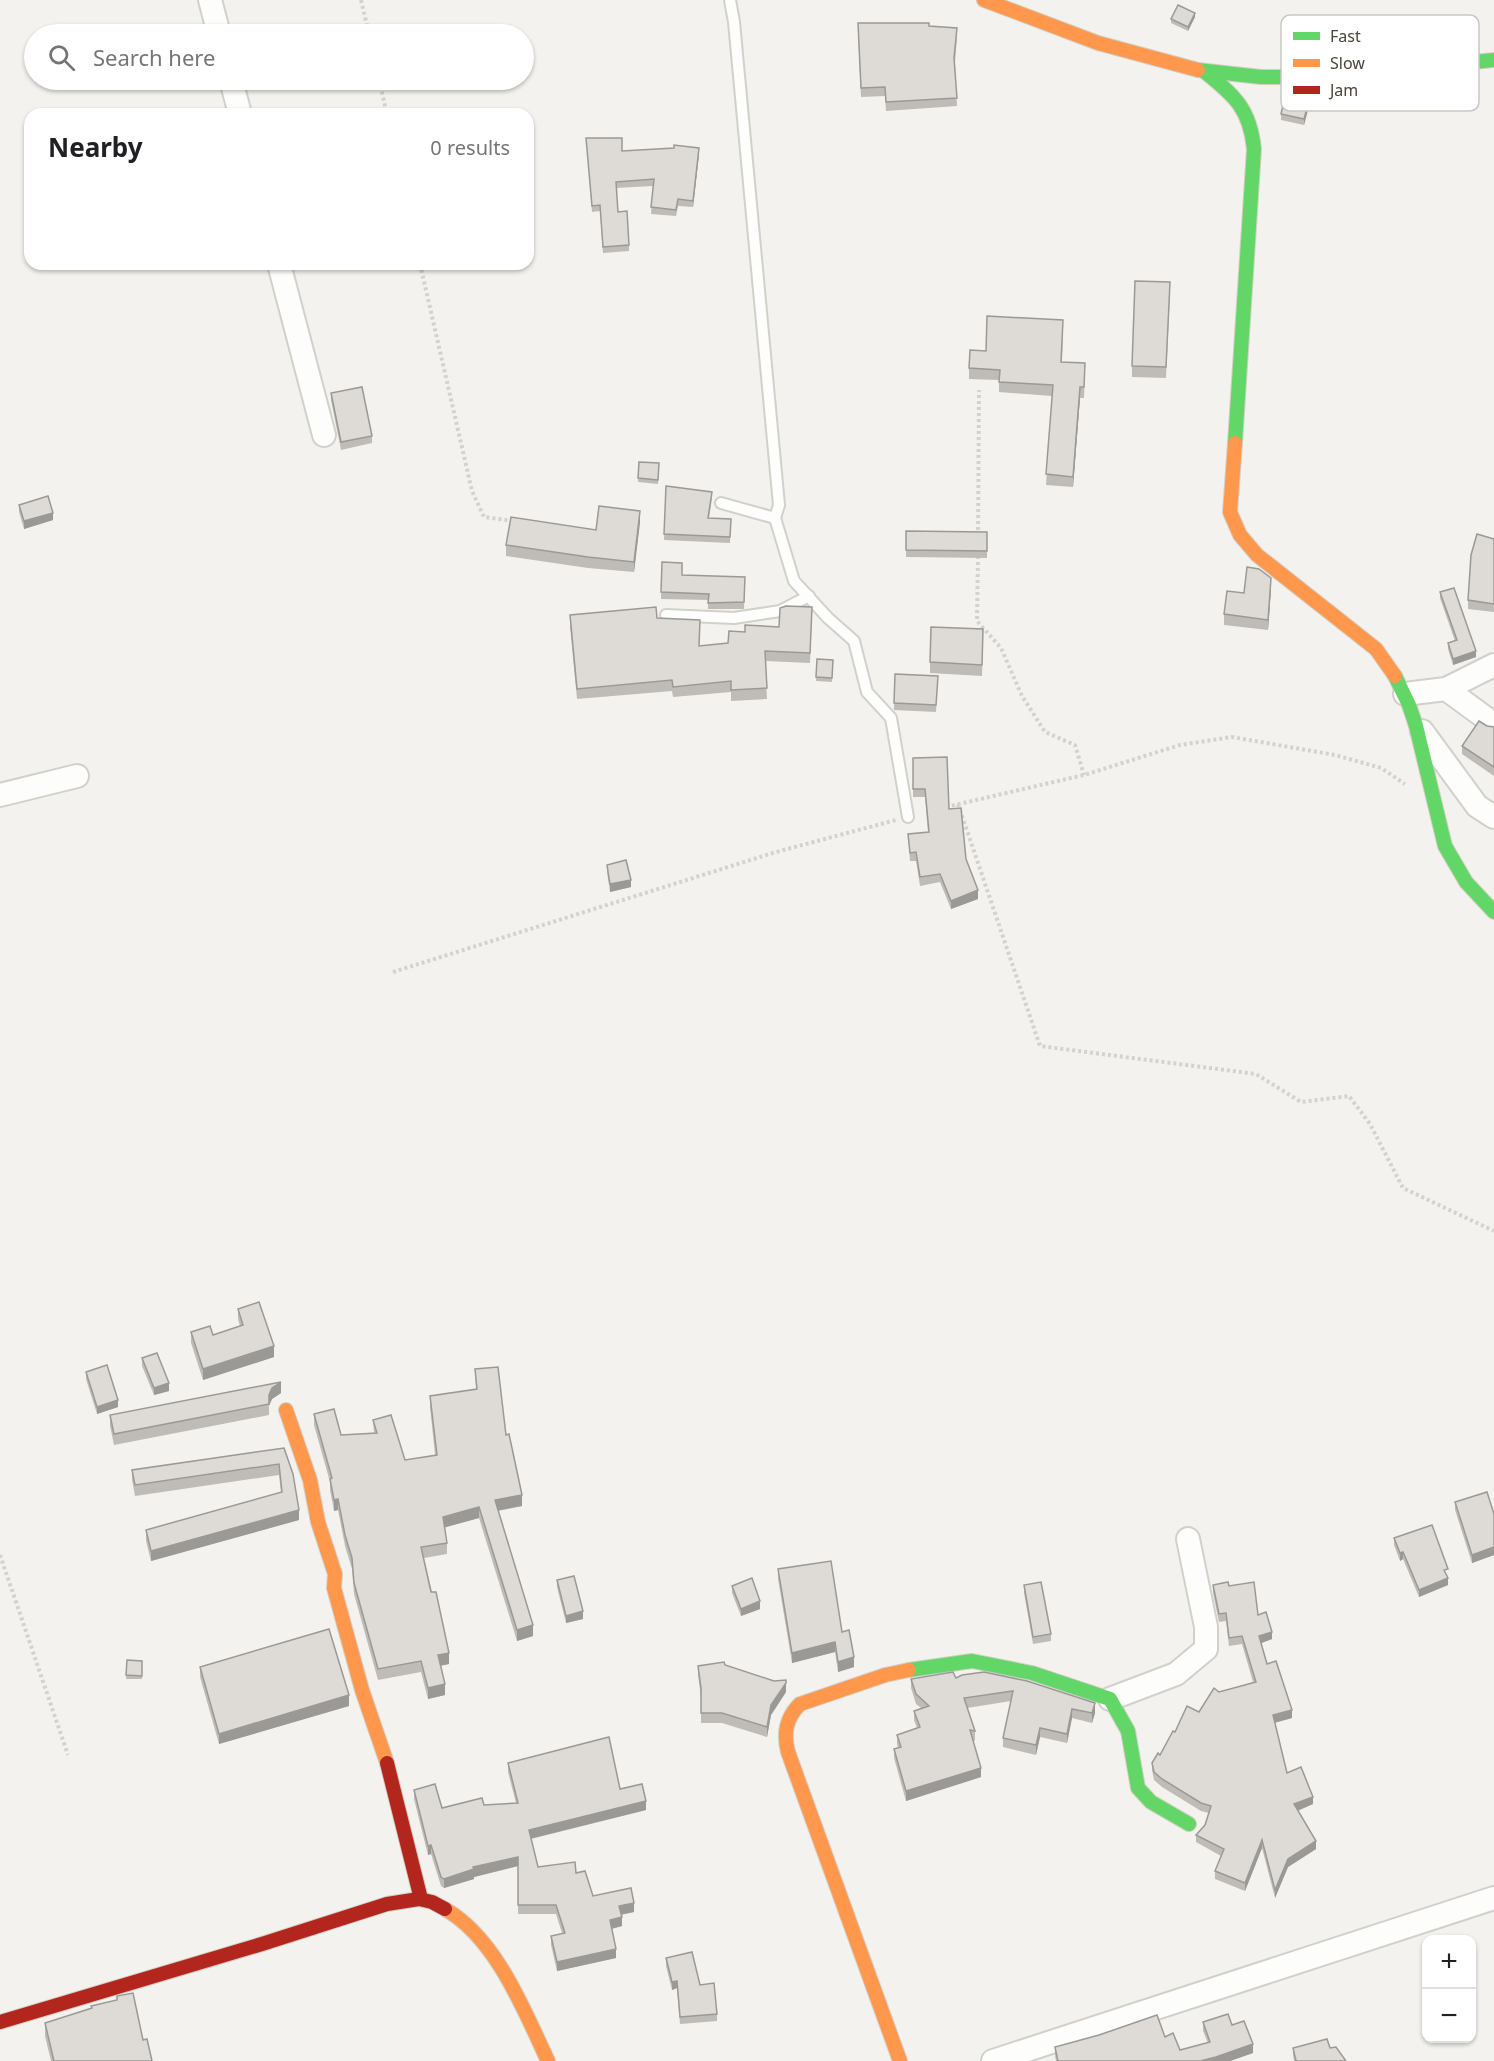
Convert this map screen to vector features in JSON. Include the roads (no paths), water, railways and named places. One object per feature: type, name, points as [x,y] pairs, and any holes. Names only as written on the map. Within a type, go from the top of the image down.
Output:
[{"type":"street","points":[[210,0],[216,24]]},
{"type":"street","points":[[984,0],[1098,43],[1205,72],[1281,77]]},
{"type":"street","points":[[1479,62],[1494,60]]},
{"type":"street","points":[[1205,72],[1236,96],[1246,112],[1254,140],[1230,512],[1240,535],[1257,555],[1376,649],[1390,664],[1416,723],[1444,845],[1460,876],[1494,912]]},
{"type":"street","points":[[234,90],[238,108]]},
{"type":"street","points":[[281,270],[324,435]]},
{"type":"street","points":[[1405,694],[1446,689],[1494,665]]},
{"type":"street","points":[[1446,689],[1494,724]]},
{"type":"street","points":[[1416,723],[1477,807],[1494,817]]},
{"type":"street","points":[[0,795],[77,776]]},
{"type":"street","points":[[286,1410],[310,1480],[318,1522],[335,1574],[334,1588],[362,1690],[383,1749],[421,1899]]},
{"type":"street","points":[[900,2061],[788,1752],[785,1741],[787,1720],[800,1704],[885,1675],[937,1665],[972,1661],[1032,1674],[1110,1699],[1176,1674],[1206,1648],[1206,1627],[1188,1539]]},
{"type":"street","points":[[1110,1699],[1128,1731],[1134,1756],[1136,1784],[1142,1794],[1189,1824]]},
{"type":"street","points":[[0,2022],[263,1944],[373,1907],[408,1899],[421,1899],[459,1918],[483,1944],[507,1979],[548,2061]]},
{"type":"street","points":[[993,2061],[1022,2056],[1494,1899]]},
{"type":"lane","points":[[730,0],[734,22],[779,505],[775,518],[794,581],[828,618],[854,641],[867,692],[891,718],[908,817]]},
{"type":"lane","points":[[721,503],[775,518]]},
{"type":"lane","points":[[666,615],[734,618],[780,611],[809,596]]}]
